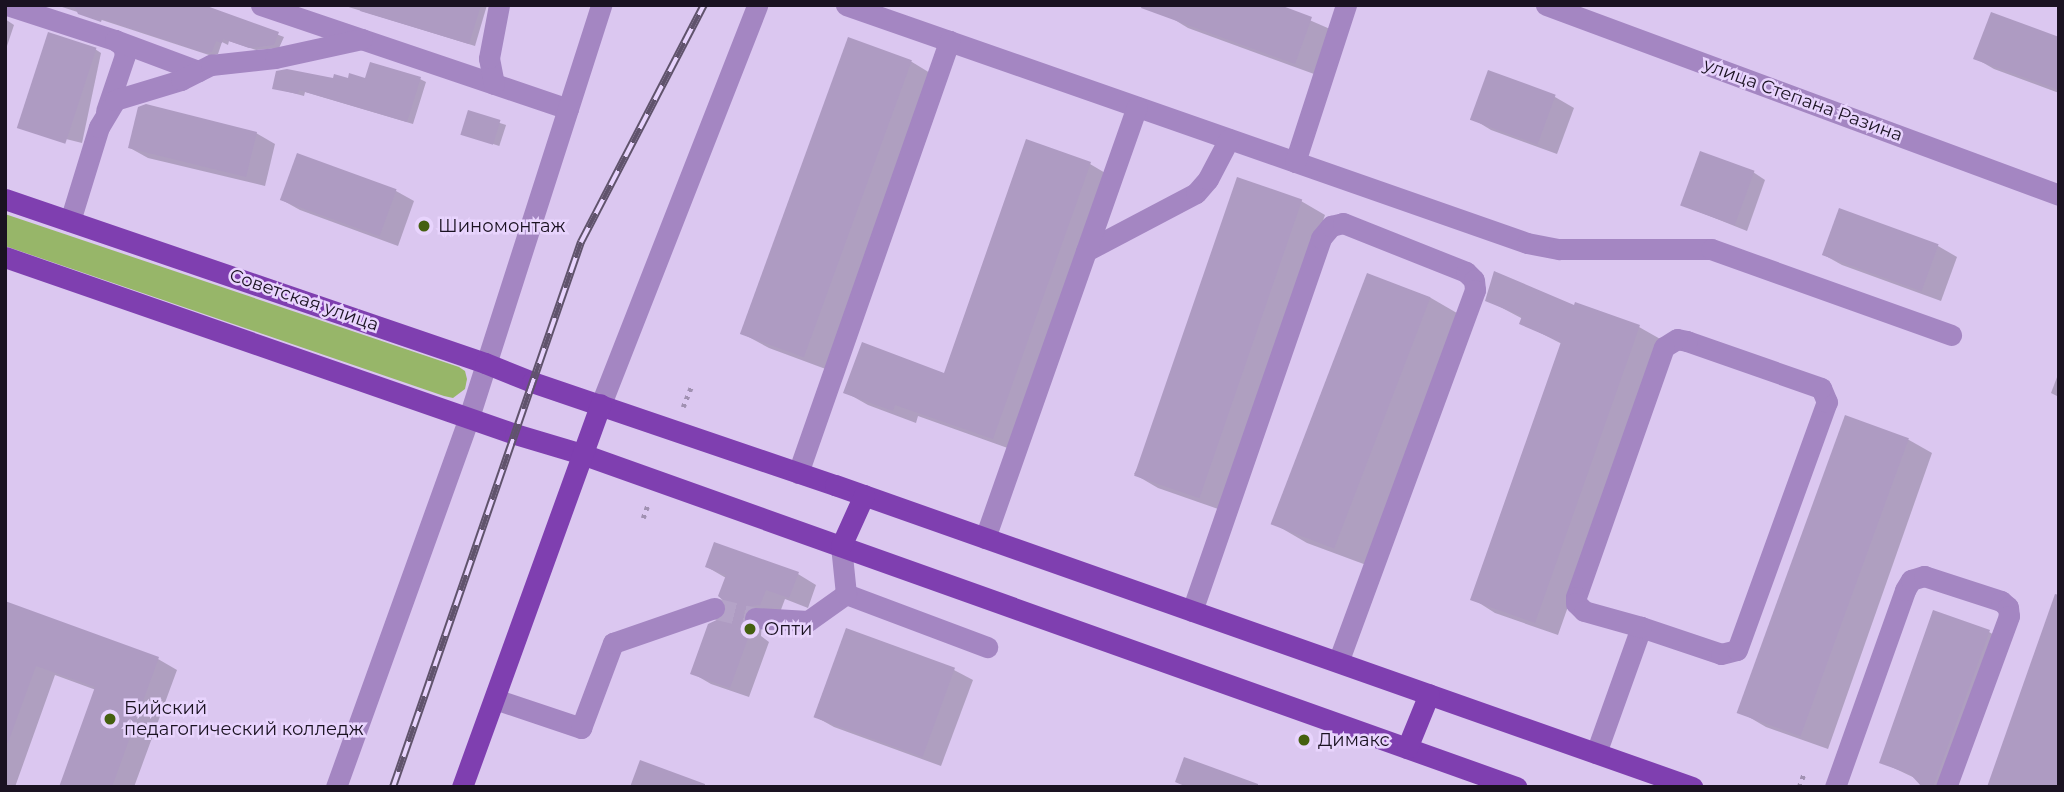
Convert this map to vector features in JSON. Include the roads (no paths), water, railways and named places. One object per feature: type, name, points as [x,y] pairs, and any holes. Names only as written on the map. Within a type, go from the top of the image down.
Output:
[{"type":"main road","name":"Советская улица","points":[[5,200],[485,363],[532,382],[864,495],[1692,787]]},
{"type":"main road","points":[[5,257],[469,416],[514,434],[582,454],[1516,787]]},
{"type":"main road","points":[[462,787],[601,404]]},
{"type":"main road","points":[[841,546],[864,495]]},
{"type":"main road","points":[[1407,748],[1429,694]]},
{"type":"street","points":[[7,5],[198,71]]},
{"type":"street","points":[[261,5],[568,109]]},
{"type":"street","points":[[494,84],[489,58],[499,5]]},
{"type":"street","points":[[336,787],[469,416],[601,5]]},
{"type":"street","points":[[601,404],[757,5]]},
{"type":"street","points":[[846,5],[1543,247],[1711,248],[1951,335]]},
{"type":"street","points":[[1295,162],[1346,5]]},
{"type":"street","name":"улица Степана Разина","points":[[1546,5],[2059,195]]},
{"type":"street","points":[[106,113],[116,100],[126,95],[165,86],[224,62],[255,61],[362,39]]},
{"type":"street","points":[[70,222],[125,55],[123,46],[114,40]]},
{"type":"street","points":[[798,472],[949,41]]},
{"type":"street","points":[[985,538],[1137,107]]},
{"type":"street","points":[[1086,251],[1196,193],[1208,179],[1229,139]]},
{"type":"street","points":[[1192,611],[1321,238],[1331,226],[1343,223],[1466,272],[1474,280],[1475,290],[1338,662]]},
{"type":"street","points":[[1677,339],[1687,341],[1821,387],[1827,402],[1737,650],[1721,654],[1641,628],[1584,611],[1576,603],[1576,597],[1664,347],[1677,339]]},
{"type":"street","points":[[841,546],[846,594]]},
{"type":"street","points":[[1835,787],[1905,590],[1911,580],[1924,576],[2001,601],[2008,607],[2009,616],[1946,787]]},
{"type":"street","points":[[755,618],[808,621],[846,594]]},
{"type":"street","points":[[846,594],[987,647]]},
{"type":"street","points":[[495,699],[581,728],[613,643],[714,608]]},
{"type":"street","points":[[1596,753],[1641,628]]},
{"type":"tunnel","points":[[714,608],[755,618]]},
{"type":"railway","points":[[393,787],[581,242],[704,5]]},
{"type":"place","name":"Шиномонтаж","points":[[424,226]]},
{"type":"place","name":"Опти","points":[[750,629]]},
{"type":"place","name":"Бийский педагогический колледж","points":[[110,719]]},
{"type":"place","name":"Димакс","points":[[1304,740]]}]
